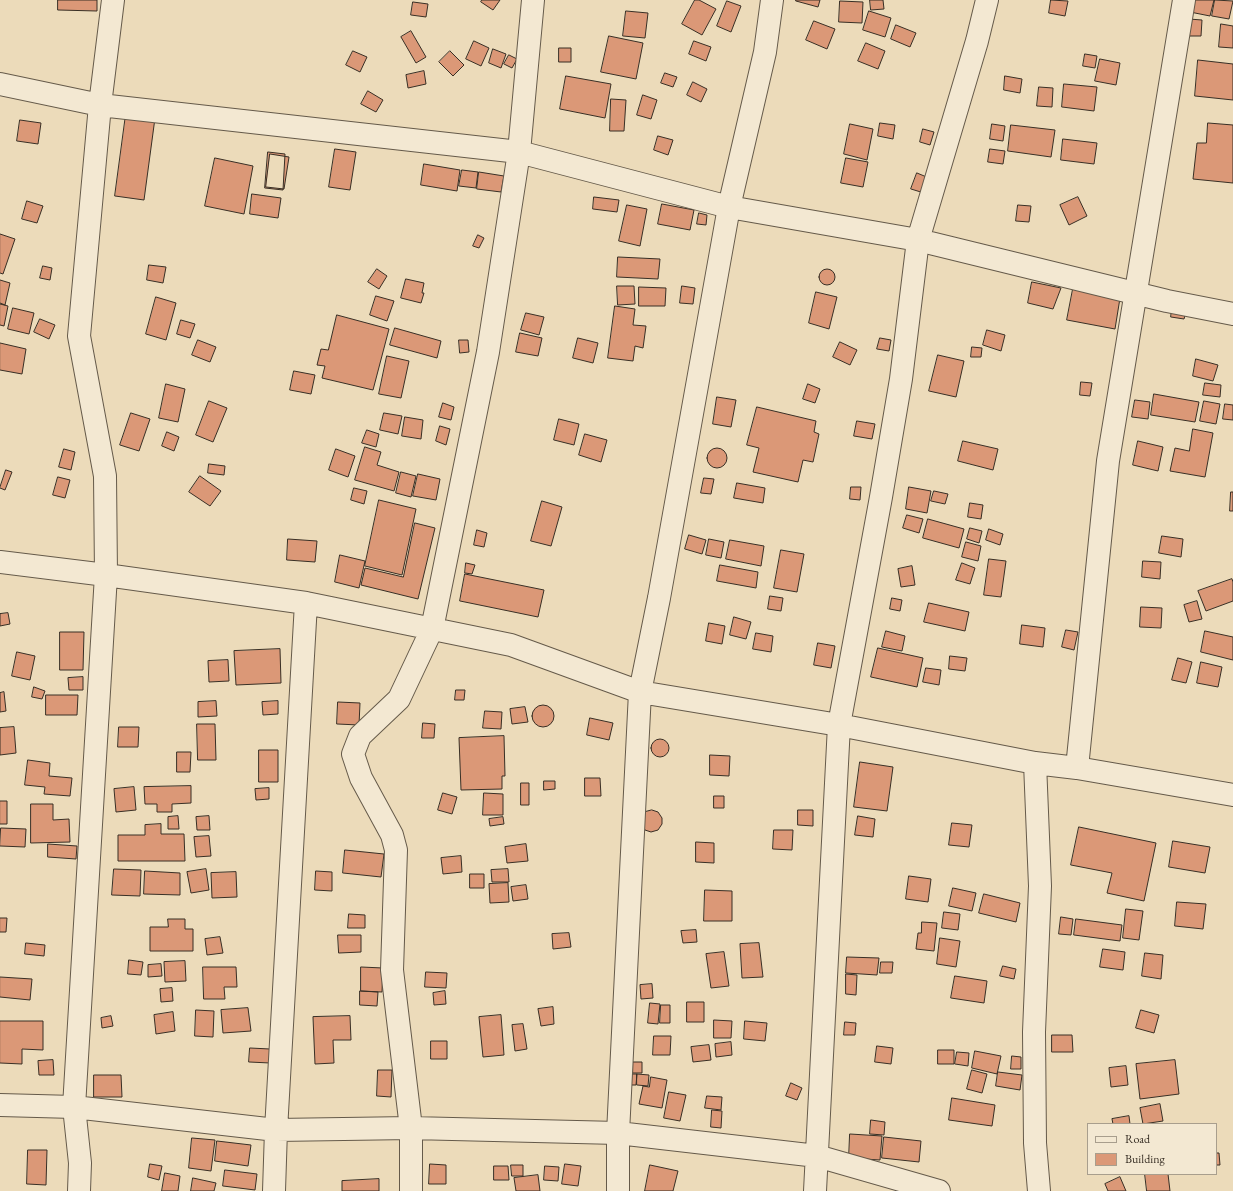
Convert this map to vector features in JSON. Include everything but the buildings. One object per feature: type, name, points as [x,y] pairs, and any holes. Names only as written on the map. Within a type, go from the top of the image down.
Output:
[{"type":"street","points":[[79,1191],[80,1163],[74,1106],[106,575],[105,476],[80,336],[100,105],[113,0]]},
{"type":"street","points":[[411,1191],[411,1128],[392,970],[396,850],[392,835],[361,778],[353,754],[360,736],[399,699],[432,629],[488,352],[519,152],[533,0]]},
{"type":"street","points":[[618,1191],[618,1133],[640,692],[659,598],[729,207],[765,52],[772,0]]},
{"type":"street","points":[[815,1191],[839,725],[901,380],[918,240],[977,41],[987,0]]},
{"type":"street","points":[[1077,768],[1108,461],[1184,0]]},
{"type":"street","points":[[0,84],[100,105],[519,152],[729,207],[918,240],[1136,294],[1233,314]]},
{"type":"street","points":[[0,562],[306,603],[511,645],[640,692],[839,725],[1035,763],[1077,768],[1233,795]]},
{"type":"street","points":[[274,1191],[276,1130],[306,603]]},
{"type":"street","points":[[1035,763],[1040,886],[1034,1032],[1035,1142],[1039,1191]]},
{"type":"street","points":[[0,1105],[74,1106],[276,1130],[411,1128],[618,1133],[817,1156],[939,1191]]}]
